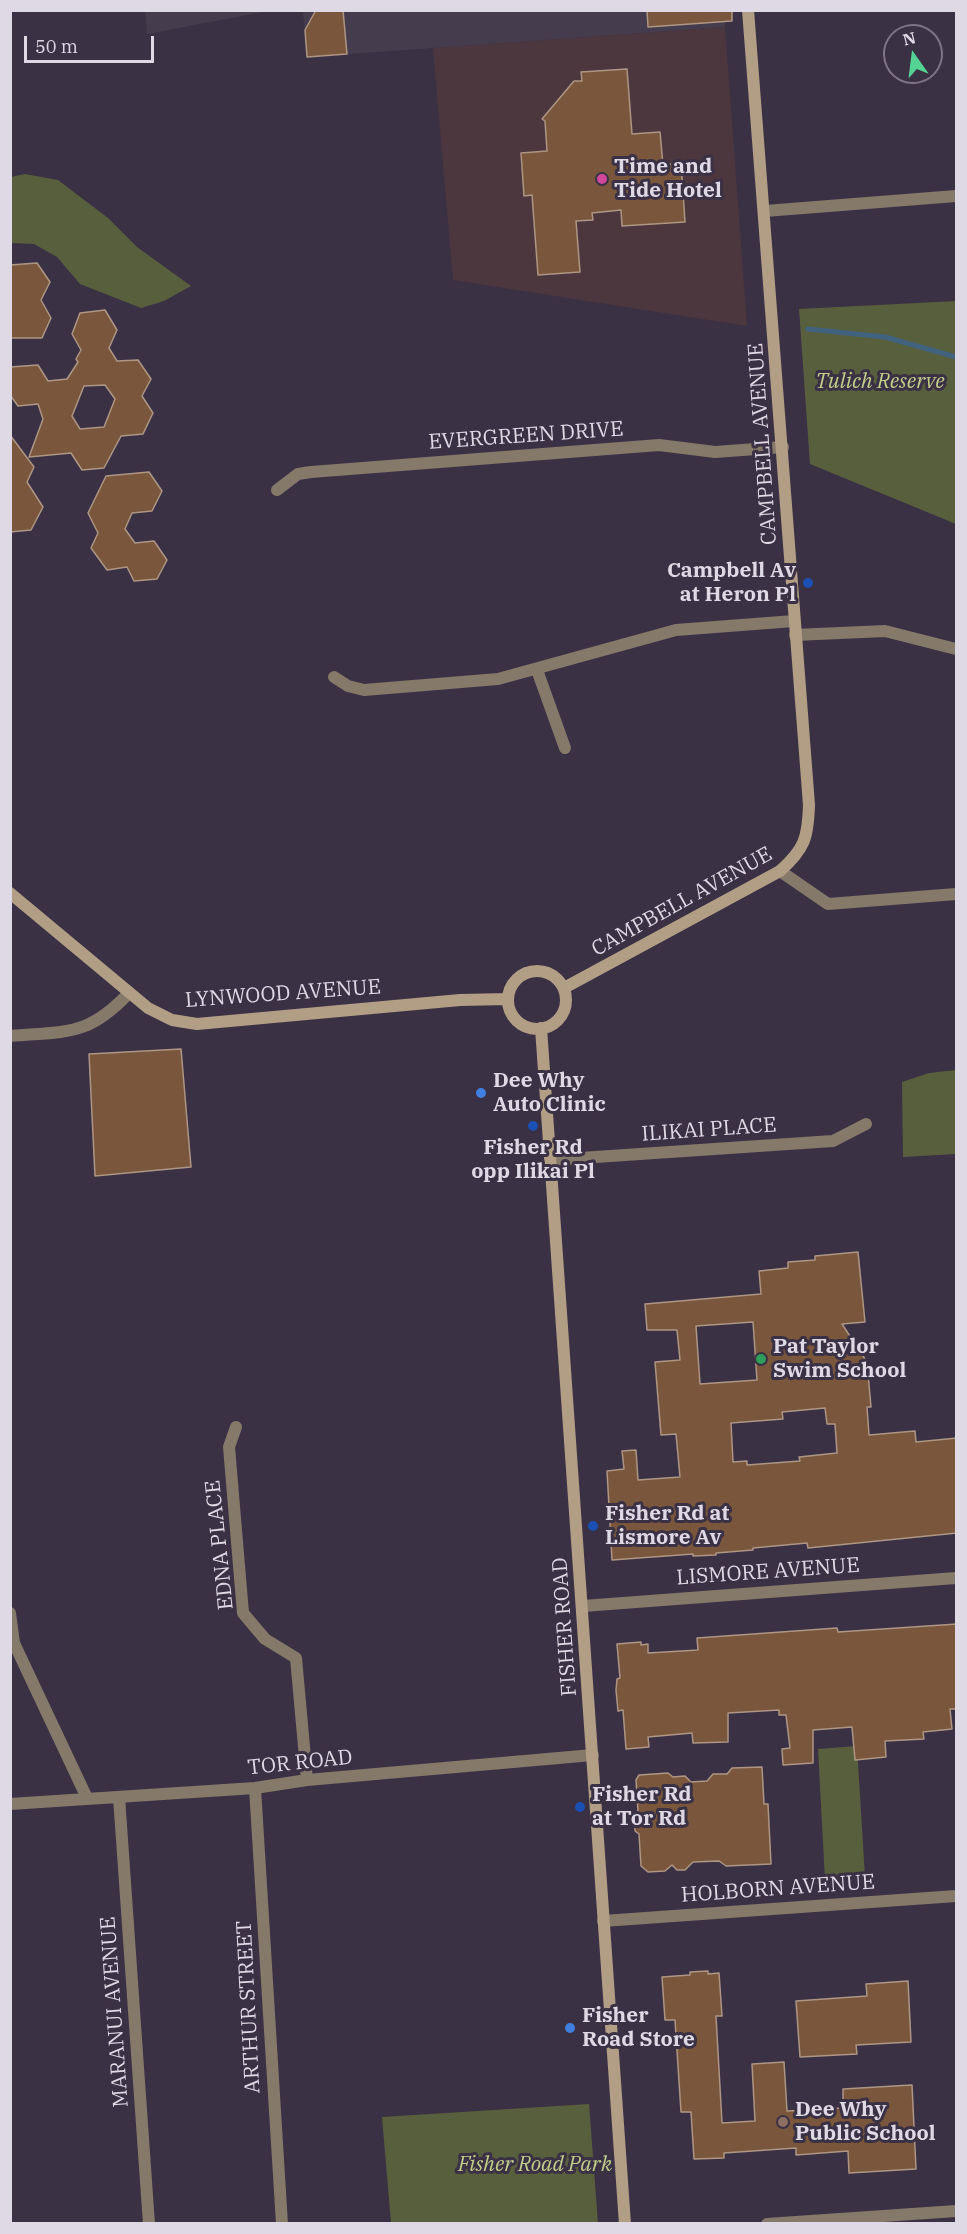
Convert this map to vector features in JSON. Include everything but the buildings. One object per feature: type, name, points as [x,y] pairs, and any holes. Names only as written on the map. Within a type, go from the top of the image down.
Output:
[{"type":"main road","name":"CAMPBELL AVENUE","points":[[564,988],[780,871],[805,843],[808,820],[783,447],[748,10]]},
{"type":"main road","name":"LYNWOOD AVENUE","points":[[10,893],[148,1008],[172,1020],[197,1024],[460,1000],[508,999]]},
{"type":"main road","points":[[532,972],[551,974],[564,988],[564,1010],[555,1023],[541,1028],[531,1028],[515,1018],[508,999],[515,981],[532,972]]},
{"type":"main road","name":"FISHER ROAD","points":[[541,1028],[625,2223]]},
{"type":"street","points":[[765,211],[957,196]]},
{"type":"street","name":"EVERGREEN DRIVE","points":[[277,490],[298,474],[310,472],[659,445],[715,452],[783,447]]},
{"type":"street","points":[[334,677],[348,686],[364,690],[498,679],[676,630],[794,621]]},
{"type":"street","points":[[795,635],[885,631],[957,649]]},
{"type":"street","points":[[537,670],[565,748]]},
{"type":"street","points":[[780,871],[828,904],[957,894]]},
{"type":"street","points":[[10,1036],[90,1026],[111,1011],[129,993]]},
{"type":"street","name":"ILIKAI PLACE","points":[[551,1160],[833,1141],[866,1124]]},
{"type":"street","name":"EDNA PLACE","points":[[236,1427],[229,1447],[243,1613],[266,1639],[296,1658],[307,1780]]},
{"type":"street","name":"LISMORE AVENUE","points":[[583,1606],[957,1578]]},
{"type":"street","points":[[10,1613],[14,1643],[87,1797]]},
{"type":"street","name":"TOR ROAD","points":[[10,1804],[87,1797],[255,1788],[307,1780],[593,1755]]},
{"type":"street","name":"ARTHUR STREET","points":[[255,1788],[282,2223]]},
{"type":"street","name":"MARANUI AVENUE","points":[[119,1797],[148,2223]]},
{"type":"street","name":"HOLBORN AVENUE","points":[[603,1921],[957,1896]]},
{"type":"street","points":[[767,2223],[957,2211]]},
{"type":"shaded area","points":[[145,10],[268,11],[147,34]]},
{"type":"shaded area","points":[[724,10],[725,27],[307,57],[303,11]]},
{"type":"shaded area","points":[[725,27],[747,326],[453,280],[433,48]]},
{"type":"green space","points":[[25,174],[58,180],[108,218],[137,247],[191,286],[164,301],[141,308],[80,284],[57,257],[34,244],[11,243],[11,177]]},
{"type":"green space","name":"Tulich Reserve","points":[[956,301],[956,524],[810,464],[799,309]]},
{"type":"green space","points":[[956,1070],[956,1154],[903,1157],[902,1082],[929,1073]]},
{"type":"green space","points":[[857,1746],[865,1877],[825,1880],[818,1749]]},
{"type":"green space","name":"Fisher Road Park","points":[[589,2104],[598,2223],[391,2223],[382,2117]]},
{"type":"waterway","points":[[808,329],[885,337],[956,357]]},
{"type":"place","name":"Time and Tide Hotel","points":[[602,179]]},
{"type":"place","name":"Campbell Av at Heron Pl","points":[[808,583]]},
{"type":"place","name":"Dee Why Auto Clinic","points":[[481,1093]]},
{"type":"place","name":"Fisher Rd opp Ilikai Pl","points":[[533,1126]]},
{"type":"place","name":"Pat Taylor Swim School","points":[[761,1359]]},
{"type":"place","name":"Fisher Rd at Lismore Av","points":[[593,1526]]},
{"type":"place","name":"Fisher Rd at Tor Rd","points":[[580,1807]]},
{"type":"place","name":"Fisher Road Store","points":[[570,2028]]},
{"type":"place","name":"Dee Why Public School","points":[[783,2122]]}]
